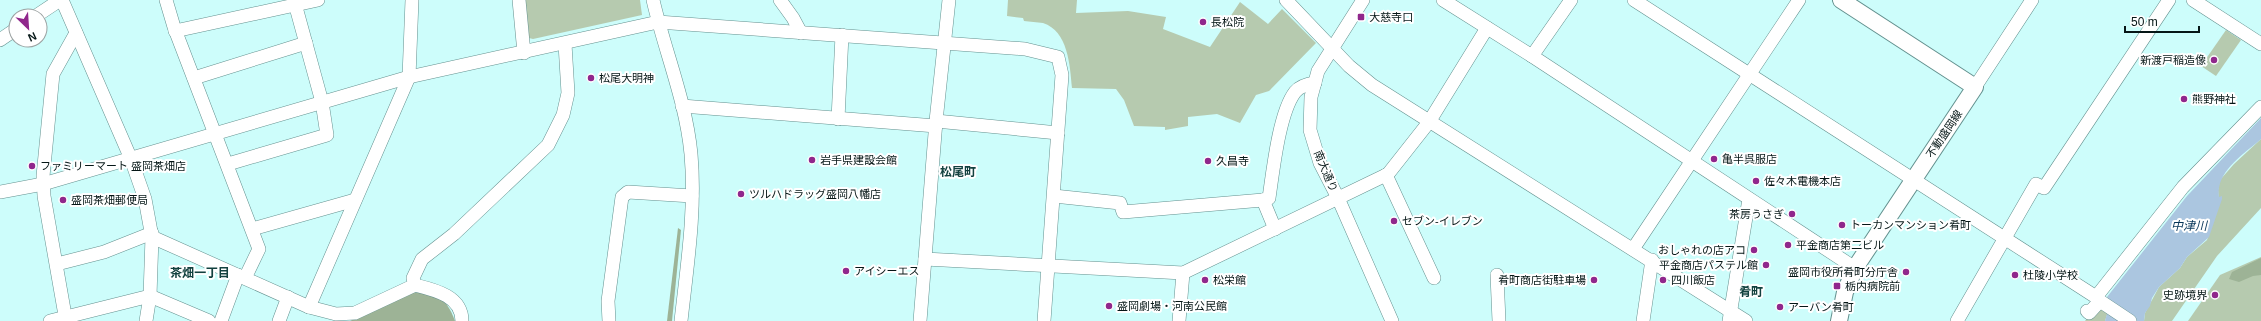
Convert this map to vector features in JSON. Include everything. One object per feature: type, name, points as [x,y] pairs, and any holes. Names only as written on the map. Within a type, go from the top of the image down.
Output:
[{"type":"main road","points":[[1842,0],[1975,87]]},
{"type":"main road","name":"不動盛岡線","points":[[1840,321],[1845,292],[1855,268],[1975,87]]},
{"type":"street","points":[[48,8],[61,0],[131,159],[145,199],[152,235],[150,296],[146,321]]},
{"type":"street","points":[[166,0],[175,31],[216,132],[259,249],[242,277],[221,321]]},
{"type":"street","points":[[175,31],[295,2],[318,0]]},
{"type":"street","points":[[309,307],[409,77],[412,0]]},
{"type":"street","points":[[519,0],[524,53]]},
{"type":"street","points":[[653,0],[682,106],[691,153],[692,223],[681,321]]},
{"type":"street","points":[[780,0],[793,18],[801,33]]},
{"type":"street","points":[[920,321],[936,123],[949,0]]},
{"type":"street","points":[[1286,0],[1349,66],[1372,85],[1652,260],[1729,316],[1746,321]]},
{"type":"street","name":"南大通り","points":[[1363,0],[1322,64],[1311,97],[1310,130],[1320,163],[1338,198],[1392,321]]},
{"type":"street","points":[[1443,0],[1532,56],[1749,200],[1855,268]]},
{"type":"street","points":[[1532,56],[1571,0]]},
{"type":"street","points":[[1634,0],[2096,297],[2183,187],[2261,106]]},
{"type":"street","points":[[1633,249],[1799,0]]},
{"type":"street","points":[[1975,87],[2032,0]]},
{"type":"street","points":[[1957,321],[2036,184],[2044,188],[2169,0]]},
{"type":"street","points":[[2193,0],[2261,44]]},
{"type":"street","points":[[228,164],[327,134],[322,102],[295,2]]},
{"type":"street","points":[[0,192],[43,184],[131,159],[216,132],[409,77],[565,44],[658,22],[1025,49],[1058,57],[1062,75],[1044,321]]},
{"type":"street","points":[[925,259],[1183,274],[1386,175],[1429,122],[1487,28]]},
{"type":"street","points":[[66,319],[43,184],[53,74],[76,33]]},
{"type":"street","points":[[838,119],[842,36]]},
{"type":"street","points":[[194,78],[306,43]]},
{"type":"street","points":[[415,285],[413,278],[422,259],[454,234],[548,145],[563,115],[568,93],[565,44]]},
{"type":"street","points":[[1054,196],[1120,203],[1123,212],[1262,200],[1269,198],[1281,133],[1289,104],[1296,91],[1304,85],[1315,83]]},
{"type":"street","points":[[682,106],[838,119],[936,123],[1058,133]]},
{"type":"street","points":[[1386,175],[1434,278]]},
{"type":"street","points":[[609,321],[608,301],[622,198],[628,192],[692,196]]},
{"type":"street","points":[[252,229],[355,200]]},
{"type":"street","points":[[1262,200],[1274,229]]},
{"type":"street","points":[[1729,316],[1749,200]]},
{"type":"street","points":[[57,264],[104,252],[152,235],[309,307],[336,314],[355,313],[415,285],[433,289],[450,297],[459,307],[462,321]]},
{"type":"street","points":[[1643,321],[1652,260]]},
{"type":"street","points":[[1179,321],[1183,274]]},
{"type":"street","points":[[1497,275],[1499,321]]},
{"type":"street","points":[[50,321],[66,319],[150,296],[209,321]]},
{"type":"street","points":[[279,321],[288,297]]},
{"type":"street","points":[[2087,311],[2089,313],[2100,301],[2130,321]]},
{"type":"green space","points":[[522,0],[640,0],[642,15],[533,39],[525,37]]},
{"type":"green space","points":[[1008,0],[1077,0],[1076,13],[1128,11],[1166,17],[1163,29],[1210,47],[1240,2],[1268,24],[1282,9],[1316,43],[1269,91],[1256,95],[1240,123],[1217,114],[1188,117],[1188,126],[1165,130],[1165,127],[1134,126],[1124,100],[1116,89],[1072,88],[1069,59],[1063,41],[1058,33],[1043,23],[1024,21],[1023,18],[1007,16]]},
{"type":"green space","points":[[2226,30],[2241,40],[2216,76],[2201,66]]},
{"type":"green space","points":[[2261,139],[2261,208],[2217,256],[2172,321],[2144,321],[2145,313],[2159,287],[2180,268],[2187,257],[2207,240],[2219,203],[2218,190],[2220,180],[2234,164]]},
{"type":"green space","points":[[678,228],[681,230],[672,321],[667,321]]},
{"type":"green space","points":[[2261,257],[2261,321],[2188,321],[2220,275]]},
{"type":"green space","points":[[2261,258],[2261,275],[2253,276],[2239,282],[2229,279],[2232,272]]},
{"type":"green space","points":[[409,292],[432,294],[443,300],[455,321],[350,321]]},
{"type":"green space","points":[[2097,306],[2108,312],[2105,321],[2085,321]]},
{"type":"water","name":"中津川","points":[[2261,118],[2261,139],[2232,164],[2221,180],[2219,197],[2222,196],[2222,199],[2209,237],[2187,257],[2180,268],[2159,287],[2145,313],[2144,321],[2105,321],[2110,303],[2107,297],[2187,196]]},
{"type":"place","name":"大慈寺口","points":[[1361,17]]},
{"type":"place","name":"長松院","points":[[1203,22]]},
{"type":"place","name":"新渡戸稲造像","points":[[2214,60]]},
{"type":"place","name":"松尾大明神","points":[[591,78]]},
{"type":"place","name":"熊野神社","points":[[2184,99]]},
{"type":"place","name":"亀半呉服店","points":[[1714,159]]},
{"type":"place","name":"岩手県建設会館","points":[[812,160]]},
{"type":"place","name":"久昌寺","points":[[1208,161]]},
{"type":"place","name":"ファミリーマート 盛岡茶畑店","points":[[32,166]]},
{"type":"place","name":"佐々木電機本店","points":[[1756,181]]},
{"type":"place","name":"ツルハドラッグ盛岡八幡店","points":[[741,194]]},
{"type":"place","name":"盛岡茶畑郵便局","points":[[63,200]]},
{"type":"place","name":"茶房うさぎ","points":[[1792,214]]},
{"type":"place","name":"セブン-イレブン","points":[[1394,221]]},
{"type":"place","name":"トーカンマンション肴町","points":[[1842,225]]},
{"type":"place","name":"平金商店第二ビル","points":[[1788,245]]},
{"type":"place","name":"おしゃれの店アコ","points":[[1754,250]]},
{"type":"place","name":"平金商店パステル館","points":[[1766,265]]},
{"type":"place","name":"アイシーエス","points":[[846,271]]},
{"type":"place","name":"盛岡市役所肴町分庁舎","points":[[1906,272]]},
{"type":"place","name":"杜陵小学校","points":[[2015,275]]},
{"type":"place","name":"松栄館","points":[[1205,280]]},
{"type":"place","name":"肴町商店街駐車場","points":[[1594,280]]},
{"type":"place","name":"四川飯店","points":[[1663,280]]},
{"type":"place","name":"栃内病院前","points":[[1837,286]]},
{"type":"place","name":"史跡境界","points":[[2215,295]]},
{"type":"place","name":"盛岡劇場・河南公民館","points":[[1109,306]]},
{"type":"place","name":"アーバン肴町","points":[[1780,307]]},
{"type":"district","name":"松尾町","points":[[958,172]]},
{"type":"district","name":"茶畑一丁目","points":[[200,273]]},
{"type":"district","name":"肴町","points":[[1751,292]]}]
